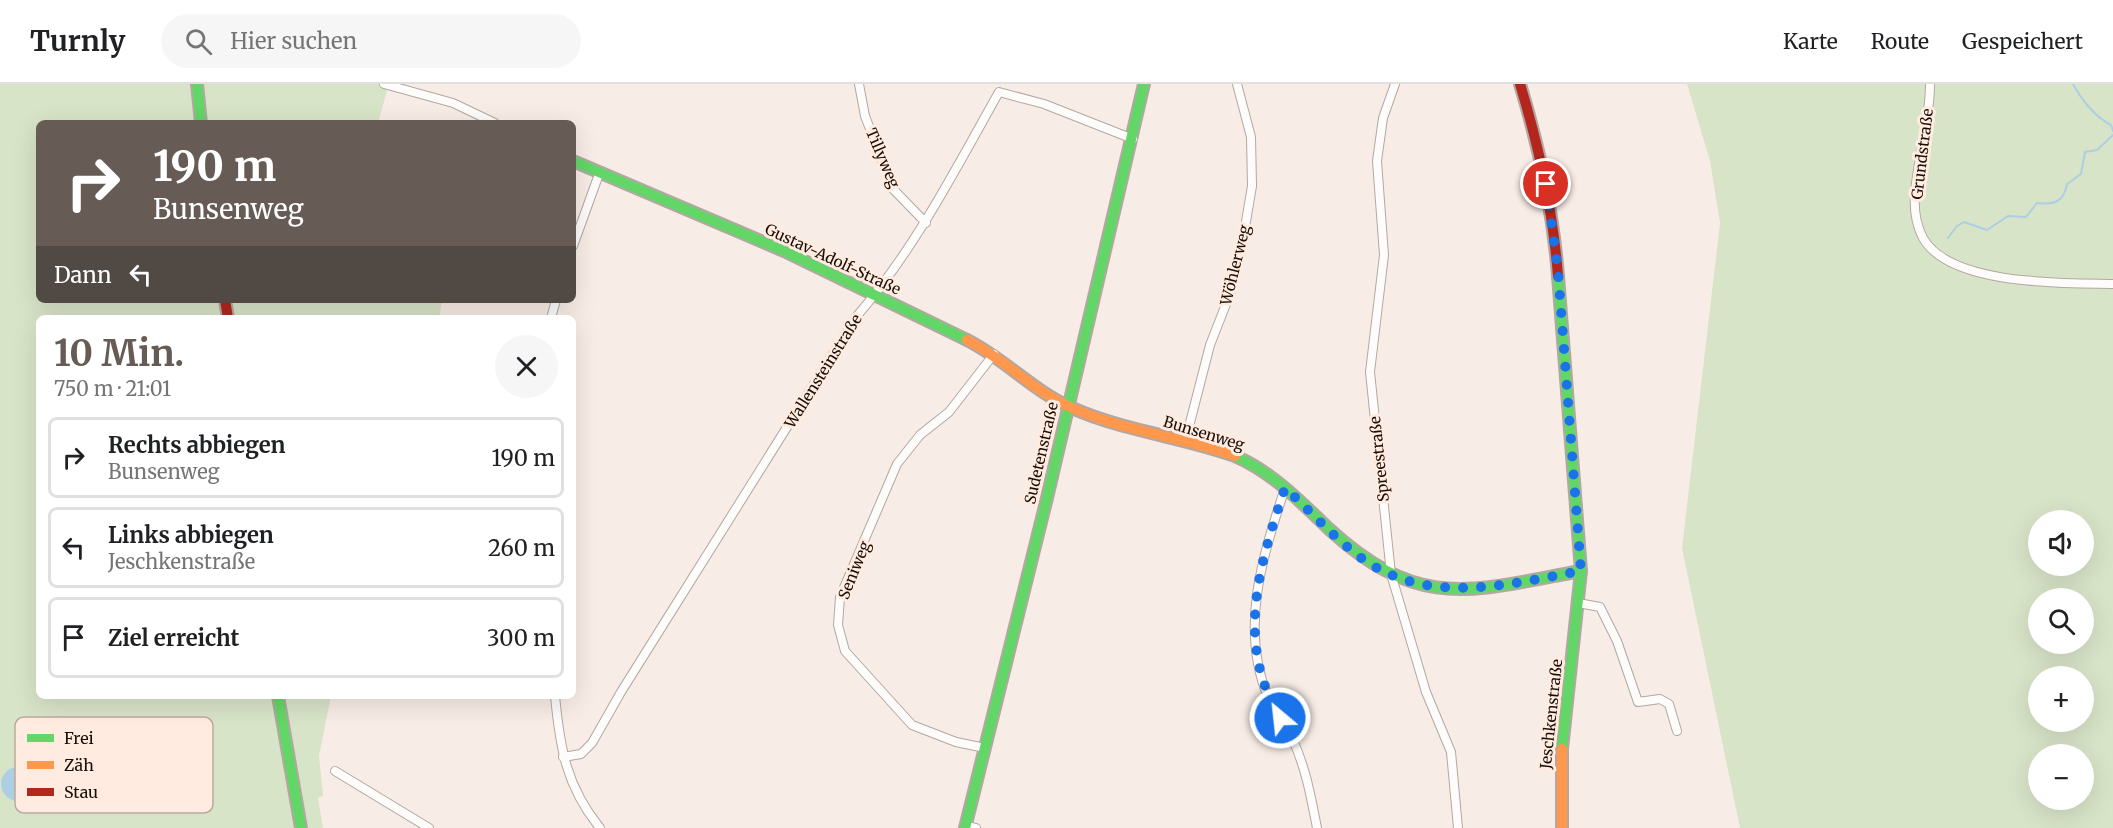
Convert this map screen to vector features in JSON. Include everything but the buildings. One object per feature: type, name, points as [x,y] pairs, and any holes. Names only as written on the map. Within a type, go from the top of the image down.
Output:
[{"type":"street","points":[[197,84],[201,120]]},
{"type":"street","points":[[384,84],[453,103],[489,120]]},
{"type":"street","name":"Tillyweg","points":[[859,84],[865,116],[894,189],[926,223]]},
{"type":"street","name":"Sudetenstraße","points":[[968,827],[1067,406],[1133,139],[1144,84]]},
{"type":"street","name":"Wöhlerweg","points":[[1185,442],[1210,345],[1230,294],[1240,257],[1251,197],[1253,165],[1251,137],[1237,84]]},
{"type":"street","name":"Spreestraße","points":[[1395,84],[1383,118],[1377,161],[1384,255],[1370,372],[1391,574],[1426,692],[1451,752],[1458,828]]},
{"type":"street","name":"Jeschkenstraße","points":[[1520,84],[1536,138],[1555,240],[1581,571],[1560,769],[1562,828]]},
{"type":"street","name":"Grundstraße","points":[[1930,84],[1915,195],[1920,229],[1929,245],[1946,260],[1990,275],[2054,283],[2113,284]]},
{"type":"street","name":"Wallensteinstraße","points":[[563,757],[581,754],[592,743],[621,692],[851,326],[926,223],[999,92],[1044,104],[1133,139]]},
{"type":"street","name":"Gustav-Adolf-Straße","points":[[576,162],[718,222],[875,295],[994,354],[1030,385],[1067,406]]},
{"type":"street","points":[[576,238],[599,174]]},
{"type":"street","name":"Seniweg","points":[[985,748],[956,742],[912,725],[845,651],[838,625],[840,597],[897,464],[920,435],[949,412],[994,354]]},
{"type":"street","name":"Bunsenweg","points":[[1067,406],[1109,422],[1238,458],[1285,488],[1367,562],[1424,587],[1456,589],[1511,584],[1581,571]]},
{"type":"street","points":[[1285,488],[1266,545],[1253,621],[1258,666],[1268,698],[1292,738],[1308,779],[1317,828]]},
{"type":"street","points":[[1578,603],[1600,607],[1617,641],[1638,702],[1660,699],[1669,704],[1677,731]]},
{"type":"street","points":[[279,699],[301,828]]},
{"type":"street","points":[[555,699],[563,757],[570,781],[585,810],[600,828]]},
{"type":"street","points":[[335,771],[429,828]]},
{"type":"green space","points":[[0,84],[389,84],[379,120],[36,120],[36,303],[442,303],[440,315],[36,315],[36,699],[330,699],[319,756],[323,796],[318,798],[323,828],[0,828]]},
{"type":"green space","points":[[1687,84],[1926,84],[1911,195],[1911,211],[1918,238],[1936,257],[1961,271],[1991,280],[2057,287],[2113,287],[2113,828],[1740,828],[1682,548],[1720,223],[1710,161]]},
{"type":"green space","points":[[1933,84],[2113,84],[2113,280],[2049,279],[2000,274],[1958,263],[1936,249],[1924,231],[1919,217],[1918,202],[1920,172],[1933,99]]},
{"type":"water","points":[[15,768],[15,800],[6,796],[1,784],[6,772]]},
{"type":"waterway","points":[[2073,84],[2089,108],[2111,125],[2113,131]]},
{"type":"waterway","points":[[1948,238],[1957,226],[1964,222],[1987,230],[2008,216],[2026,217],[2037,203],[2057,201],[2066,190],[2067,184],[2081,174],[2085,152],[2097,150],[2113,135]]},
{"type":"traffic: fast","points":[[197,84],[201,120]]},
{"type":"traffic: fast","points":[[965,828],[1047,498],[1144,84]]},
{"type":"traffic: fast","points":[[576,162],[784,251],[967,340]]},
{"type":"traffic: fast","points":[[1558,276],[1581,571],[1562,749]]},
{"type":"traffic: fast","points":[[1235,456],[1274,479],[1361,555],[1391,573],[1420,584],[1448,589],[1477,588],[1508,585],[1581,571]]},
{"type":"traffic: fast","points":[[279,699],[301,828]]},
{"type":"traffic: slow","points":[[967,340],[994,356],[1044,393],[1072,408],[1112,423],[1235,456]]},
{"type":"traffic: slow","points":[[1562,749],[1562,828]]},
{"type":"traffic: jam","points":[[1520,84],[1544,179],[1553,227],[1558,276]]},
{"type":"traffic: jam","points":[[226,303],[228,315]]},
{"type":"route","points":[[1280,718],[1268,698],[1258,666],[1253,621],[1266,545],[1285,488],[1367,562],[1424,587],[1456,589],[1511,584],[1581,571],[1570,453],[1558,271],[1546,184]]}]
